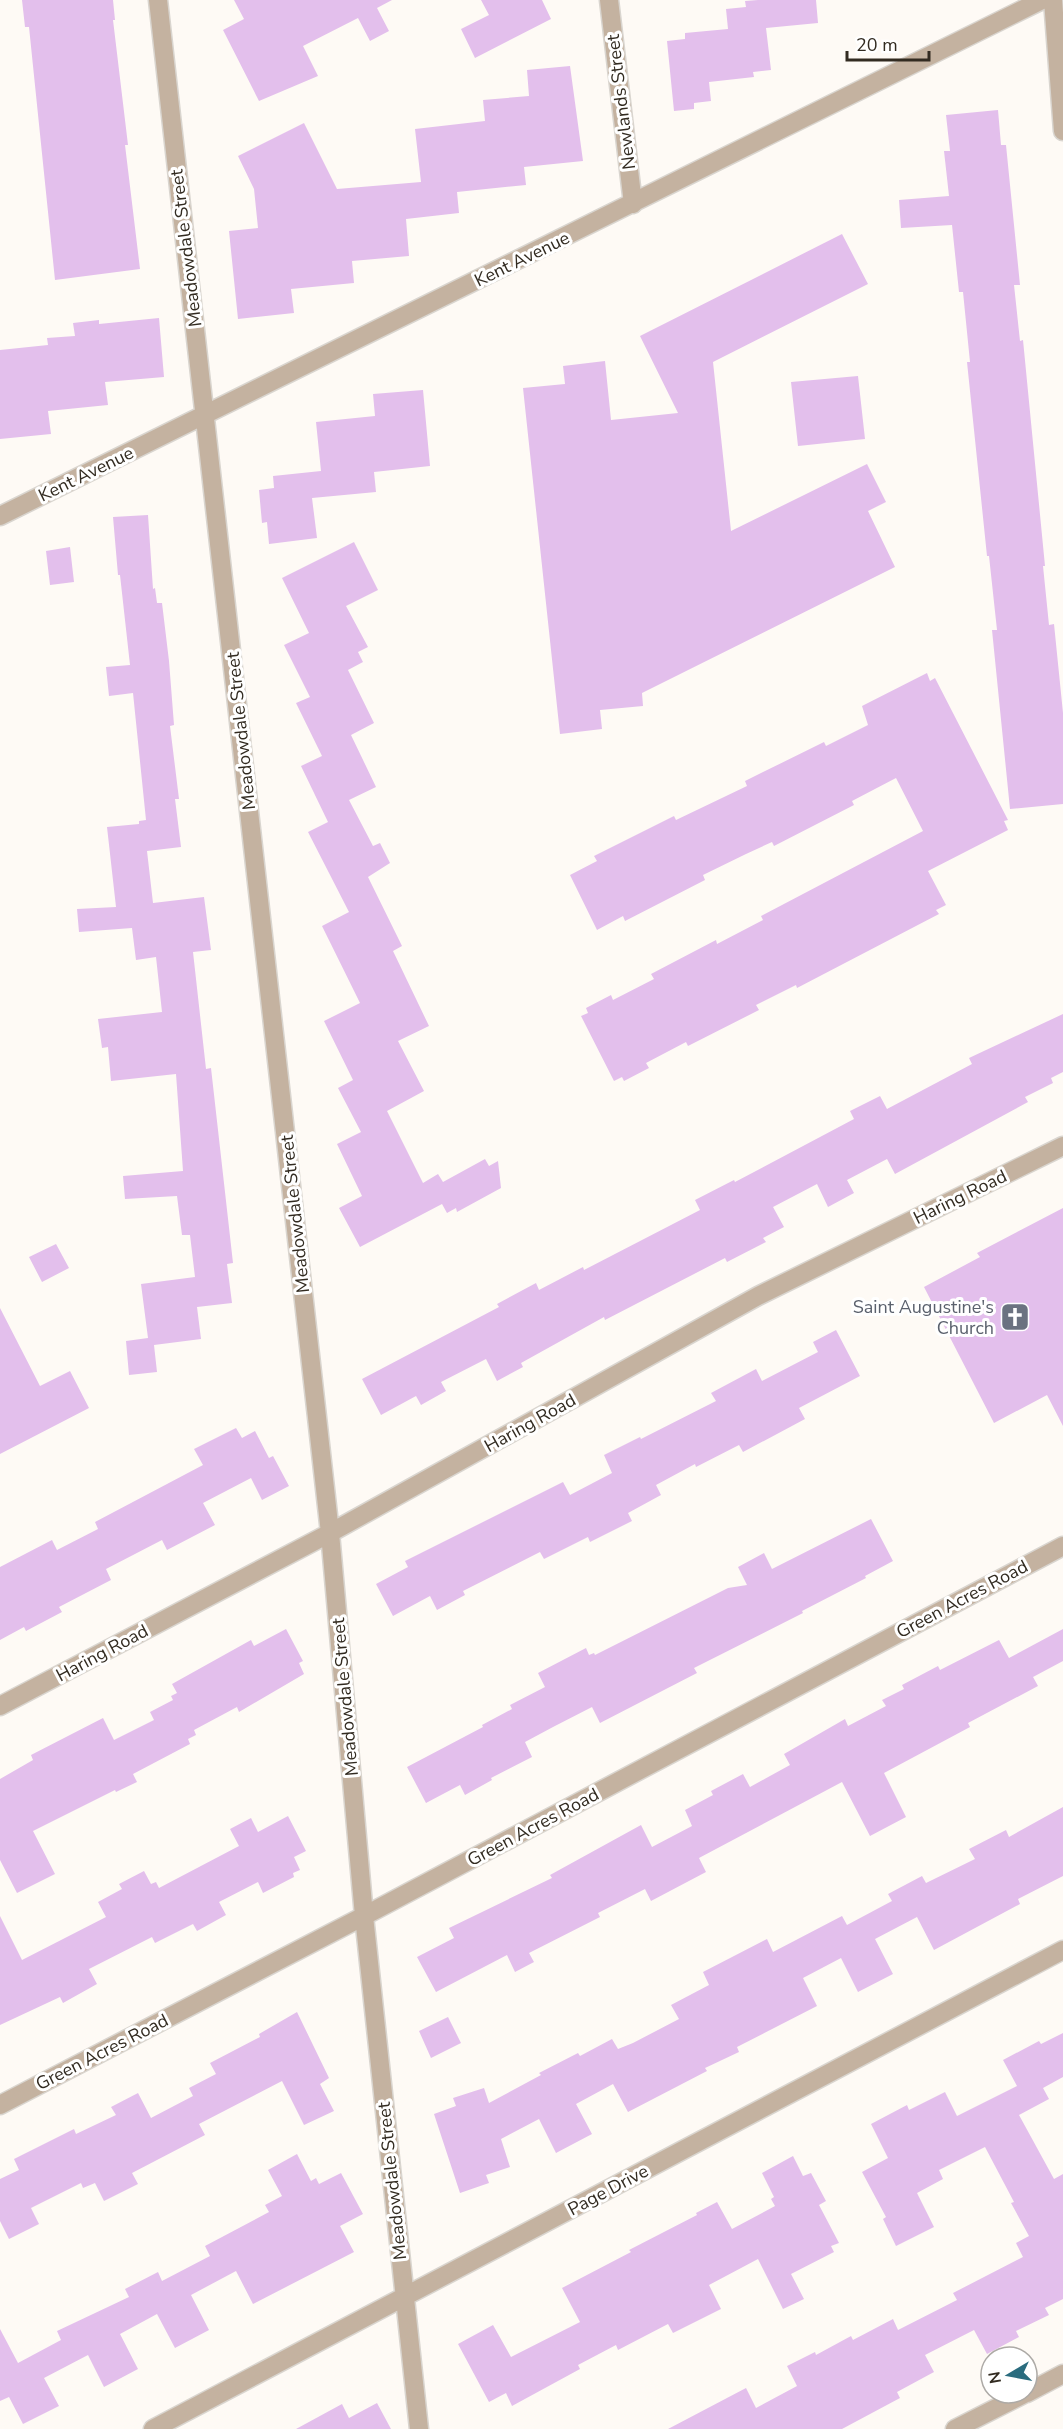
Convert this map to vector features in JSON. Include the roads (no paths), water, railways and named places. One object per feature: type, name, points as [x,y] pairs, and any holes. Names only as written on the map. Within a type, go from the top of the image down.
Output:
[{"type":"street","name":"Meadowdale Street","points":[[158,0],[330,1533],[364,1916],[419,2429]]},
{"type":"street","name":"Newlands Street","points":[[609,0],[633,204]]},
{"type":"street","name":"Kent Avenue","points":[[0,516],[1042,0]]},
{"type":"street","points":[[1053,0],[1063,131]]},
{"type":"street","name":"Haring Road","points":[[0,1706],[330,1533],[758,1296],[1063,1146]]},
{"type":"street","name":"Green Acres Road","points":[[0,2105],[364,1916],[1063,1546]]},
{"type":"street","name":"Page Drive","points":[[153,2429],[1063,1950]]},
{"type":"street","points":[[1039,2387],[1063,2374]]},
{"type":"street","points":[[955,2429],[1003,2405]]},
{"type":"place","name":"Saint Augustine's Church","points":[[1015,1317]]}]
